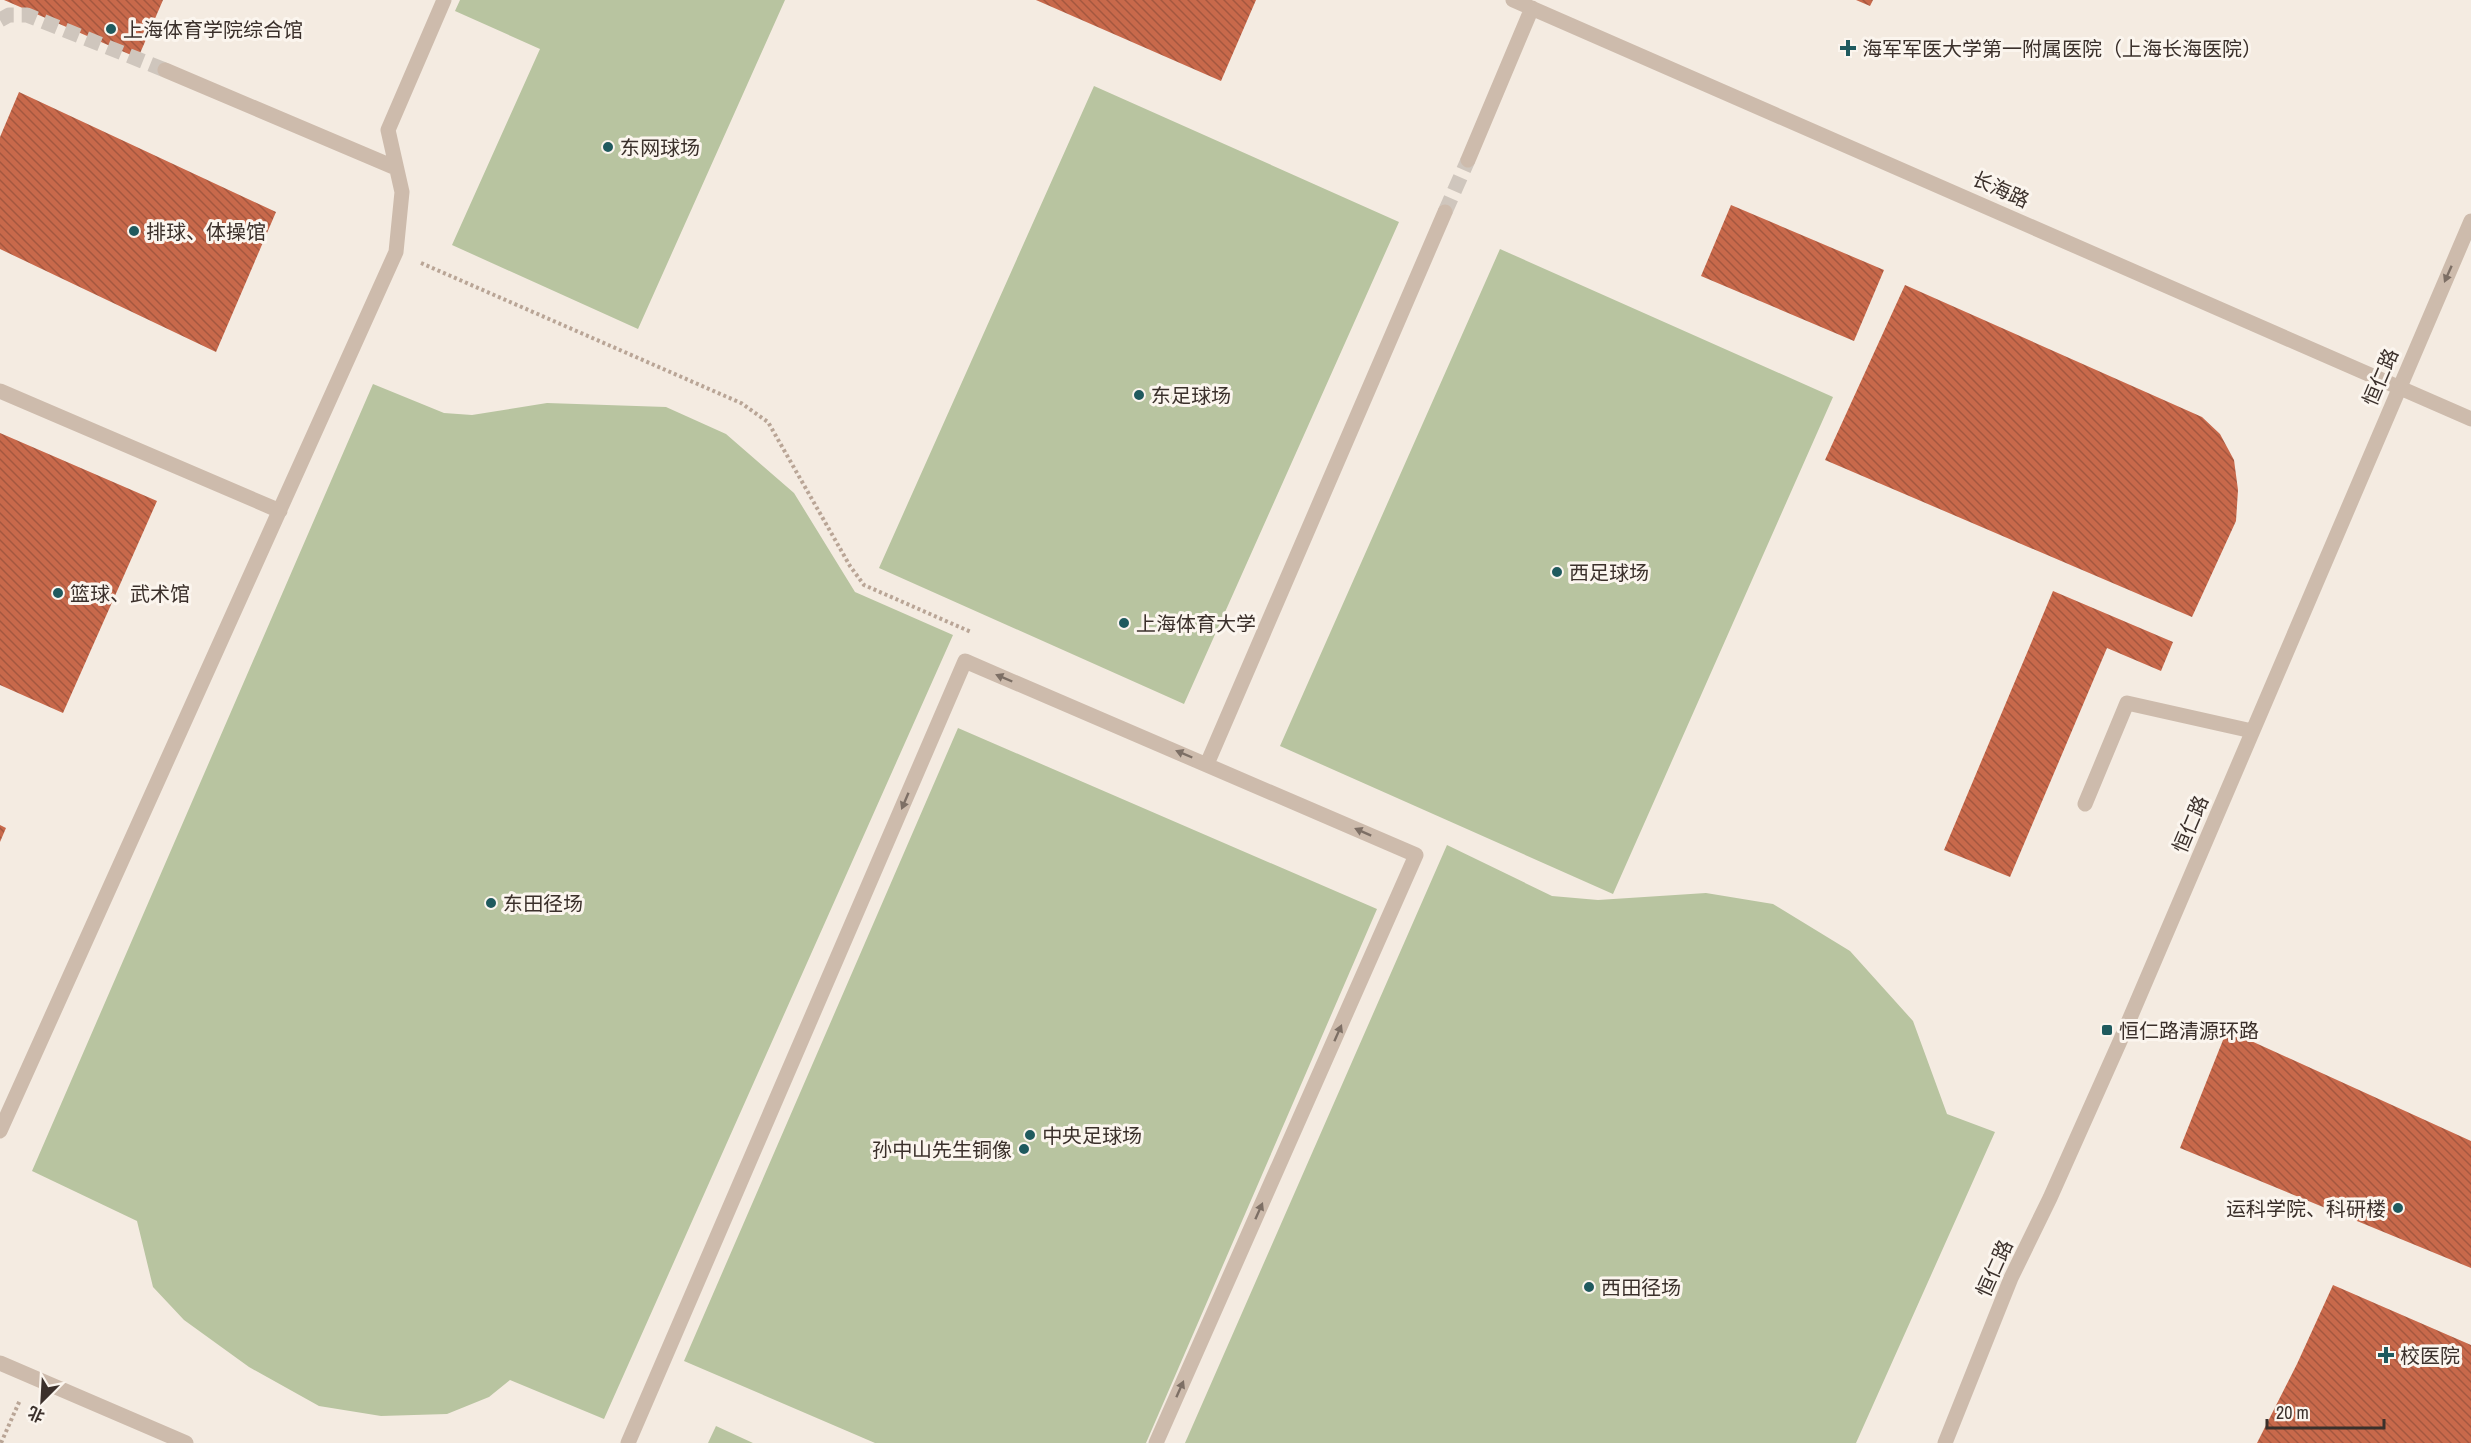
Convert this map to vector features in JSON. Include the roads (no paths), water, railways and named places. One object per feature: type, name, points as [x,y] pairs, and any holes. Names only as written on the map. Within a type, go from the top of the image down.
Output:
[{"type":"street","points":[[0,1131],[396,252],[402,192],[388,130],[444,0]]},
{"type":"street","name":"长海路","points":[[1513,0],[2471,419]]},
{"type":"street","points":[[1468,160],[1532,8]]},
{"type":"street","points":[[165,70],[396,168]]},
{"type":"street","points":[[1207,764],[1445,212]]},
{"type":"street","name":"恒仁路","points":[[1945,1443],[2011,1278],[2050,1198],[2121,1039],[2398,386],[2471,221]]},
{"type":"street","points":[[0,391],[280,511]]},
{"type":"street","points":[[628,1443],[965,661],[1416,855],[1156,1443]]},
{"type":"street","points":[[2085,804],[2127,703],[2252,731]]},
{"type":"street","points":[[0,1363],[186,1443]]},
{"type":"tunnel","points":[[0,20],[9,15],[27,15],[165,70]]},
{"type":"tunnel","points":[[1445,212],[1468,160]]},
{"type":"place","name":"上海体育学院综合馆","points":[[111,29]]},
{"type":"place","name":"海军军医大学第一附属医院（上海长海医院）","points":[[1848,48]]},
{"type":"place","name":"东网球场","points":[[608,147]]},
{"type":"place","name":"排球、体操馆","points":[[134,231]]},
{"type":"place","name":"东足球场","points":[[1139,395]]},
{"type":"place","name":"西足球场","points":[[1557,572]]},
{"type":"place","name":"篮球、武术馆","points":[[58,593]]},
{"type":"place","name":"上海体育大学","points":[[1124,623]]},
{"type":"place","name":"东田径场","points":[[491,903]]},
{"type":"place","name":"恒仁路清源环路","points":[[2107,1030]]},
{"type":"place","name":"中央足球场","points":[[1030,1135]]},
{"type":"place","name":"孙中山先生铜像","points":[[1024,1149]]},
{"type":"place","name":"运科学院、科研楼","points":[[2398,1208]]},
{"type":"place","name":"西田径场","points":[[1589,1287]]},
{"type":"place","name":"校医院","points":[[2386,1355]]}]
